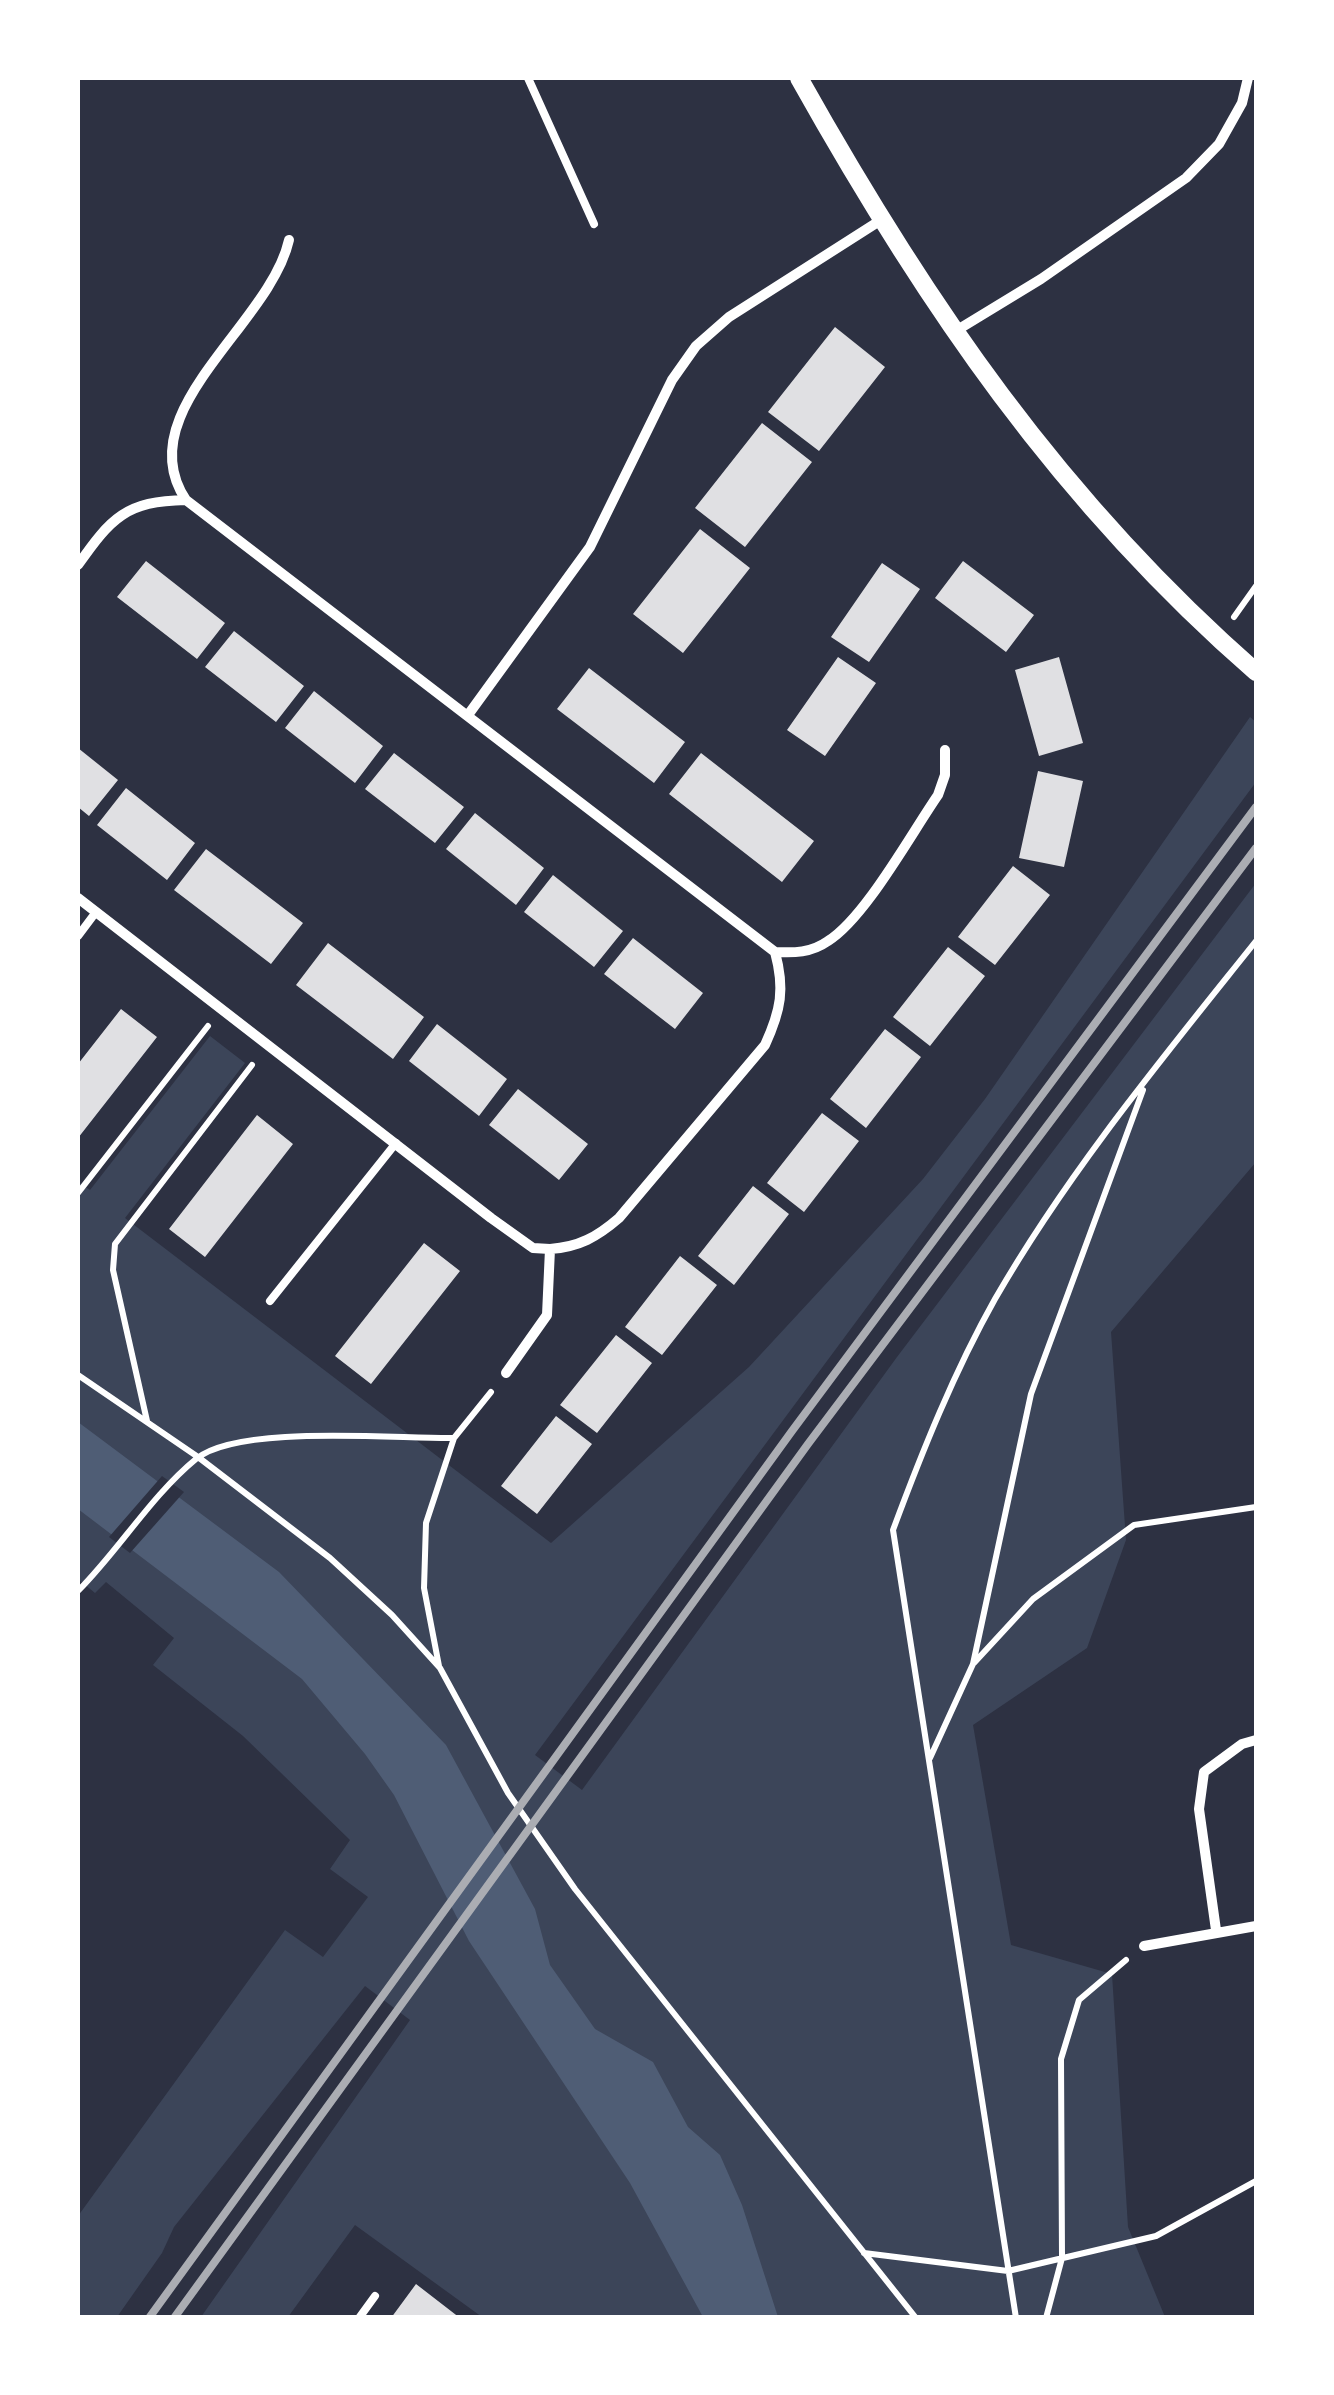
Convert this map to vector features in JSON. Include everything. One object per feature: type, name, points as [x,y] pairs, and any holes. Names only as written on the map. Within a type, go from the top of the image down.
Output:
[{"type":"street","points":[[799,78],[881,220],[954,332],[1092,512],[1252,668]]},
{"type":"street","points":[[954,332],[1041,280],[1186,178],[1219,144],[1242,103],[1248,78]]},
{"type":"street","points":[[468,715],[590,547],[672,380],[696,346],[729,317],[881,220]]},
{"type":"street","points":[[78,898],[521,1241],[550,1249],[571,1248],[597,1237],[619,1218],[765,1045],[780,1012],[784,984],[774,952],[186,500],[173,481],[169,449],[178,419],[270,288],[284,264],[289,240]]},
{"type":"street","points":[[78,565],[120,514],[151,501],[186,500]]},
{"type":"street","points":[[774,952],[802,953],[828,942],[849,923],[938,795],[945,775],[946,750]]},
{"type":"street","points":[[506,1373],[547,1315],[550,1249]]},
{"type":"street","points":[[1216,1930],[1199,1809],[1204,1772],[1242,1744],[1256,1740]]},
{"type":"street","points":[[1144,1946],[1216,1930],[1256,1926]]},
{"type":"lane","points":[[528,78],[594,224]]},
{"type":"lane","points":[[78,936],[96,912]]},
{"type":"lane","points":[[270,1300],[396,1143]]},
{"type":"lane","points":[[359,2318],[374,2296]]},
{"type":"path","points":[[1016,2318],[893,1530],[920,1457],[995,1300],[1097,1146],[1256,941]]},
{"type":"path","points":[[78,1193],[222,1009]]},
{"type":"path","points":[[148,1422],[113,1270],[115,1244],[122,1228],[268,1045]]},
{"type":"path","points":[[930,1759],[973,1664],[1030,1394],[1146,1083]]},
{"type":"path","points":[[440,1668],[424,1588],[426,1523],[454,1438],[506,1373]]},
{"type":"path","points":[[78,1375],[198,1457],[330,1558],[392,1615],[440,1668],[508,1793],[574,1889],[916,2318]]},
{"type":"path","points":[[78,1591],[198,1457],[226,1443],[271,1436],[454,1438]]},
{"type":"path","points":[[973,1664],[1033,1600],[1134,1525],[1256,1508]]},
{"type":"path","points":[[1046,2318],[1062,2258],[1061,2059],[1080,2000],[1144,1946]]},
{"type":"path","points":[[864,2253],[1008,2271],[1156,2236],[1256,2182]]},
{"type":"shaded area","points":[[1250,717],[1256,722],[1256,782],[535,1755],[582,1790],[897,1357],[1256,883],[1256,1162],[1111,1332],[1126,1540],[1087,1648],[973,1725],[1011,1945],[1112,1974],[1128,2227],[1165,2317],[482,2317],[355,2225],[288,2317],[201,2317],[410,2020],[365,1986],[174,2227],[162,2253],[117,2317],[78,2317],[78,2216],[285,1930],[323,1957],[368,1897],[330,1869],[350,1840],[243,1736],[153,1665],[174,1638],[106,1582],[95,1593],[78,1579],[78,1182],[90,1190],[210,1036],[245,1063],[125,1218],[551,1543],[749,1367],[923,1179],[985,1099]]},
{"type":"shaded area","points":[[78,1422],[279,1572],[446,1745],[535,1909],[550,1965],[595,2029],[653,2062],[688,2127],[720,2155],[742,2205],[778,2317],[703,2317],[630,2183],[469,1941],[394,1795],[365,1754],[302,1679],[78,1509]]},
{"type":"pier","points":[[162,1476],[184,1492],[130,1553],[109,1537]]},
{"type":"building","points":[[835,327],[885,367],[819,451],[768,412]]},
{"type":"building","points":[[762,423],[812,462],[745,547],[695,508]]},
{"type":"building","points":[[700,529],[750,568],[683,653],[633,614]]},
{"type":"building","points":[[146,561],[225,623],[197,659],[117,597]]},
{"type":"building","points":[[963,561],[1034,615],[1006,652],[935,598]]},
{"type":"building","points":[[882,563],[920,589],[869,662],[831,637]]},
{"type":"building","points":[[234,631],[304,686],[276,722],[205,667]]},
{"type":"building","points":[[838,657],[876,683],[825,756],[787,730]]},
{"type":"building","points":[[1059,657],[1083,743],[1039,756],[1015,670]]},
{"type":"building","points":[[589,668],[685,742],[654,783],[557,709]]},
{"type":"building","points":[[314,691],[383,746],[355,783],[285,728]]},
{"type":"building","points":[[78,748],[118,780],[89,816],[78,807]]},
{"type":"building","points":[[394,753],[464,807],[435,843],[365,789]]},
{"type":"building","points":[[701,753],[814,841],[782,882],[669,794]]},
{"type":"building","points":[[1038,771],[1083,781],[1064,867],[1019,858]]},
{"type":"building","points":[[126,788],[195,843],[167,880],[97,825]]},
{"type":"building","points":[[475,813],[544,868],[516,905],[446,849]]},
{"type":"building","points":[[206,849],[303,923],[271,964],[174,890]]},
{"type":"building","points":[[1013,866],[1050,895],[995,965],[958,937]]},
{"type":"building","points":[[553,875],[623,931],[594,967],[524,912]]},
{"type":"building","points":[[633,938],[703,993],[675,1029],[604,974]]},
{"type":"building","points":[[328,943],[424,1017],[393,1059],[296,985]]},
{"type":"building","points":[[948,947],[985,976],[930,1046],[893,1017]]},
{"type":"building","points":[[121,1009],[157,1037],[78,1138],[78,1064]]},
{"type":"building","points":[[437,1024],[507,1079],[479,1116],[409,1061]]},
{"type":"building","points":[[885,1029],[921,1057],[866,1128],[830,1099]]},
{"type":"building","points":[[518,1089],[588,1144],[559,1180],[489,1125]]},
{"type":"building","points":[[822,1113],[859,1141],[804,1212],[767,1183]]},
{"type":"building","points":[[257,1115],[293,1144],[205,1257],[169,1229]]},
{"type":"building","points":[[753,1186],[789,1214],[734,1285],[698,1256]]},
{"type":"building","points":[[424,1243],[460,1271],[371,1384],[335,1356]]},
{"type":"building","points":[[680,1256],[717,1285],[662,1355],[625,1327]]},
{"type":"building","points":[[616,1335],[652,1363],[597,1433],[560,1405]]},
{"type":"building","points":[[556,1416],[592,1444],[537,1514],[501,1486]]},
{"type":"building","points":[[416,2284],[460,2318],[391,2318]]},
{"type":"railway","points":[[149,2318],[792,1431],[1256,807]]},
{"type":"railway","points":[[174,2318],[808,1444],[1256,848]]}]
